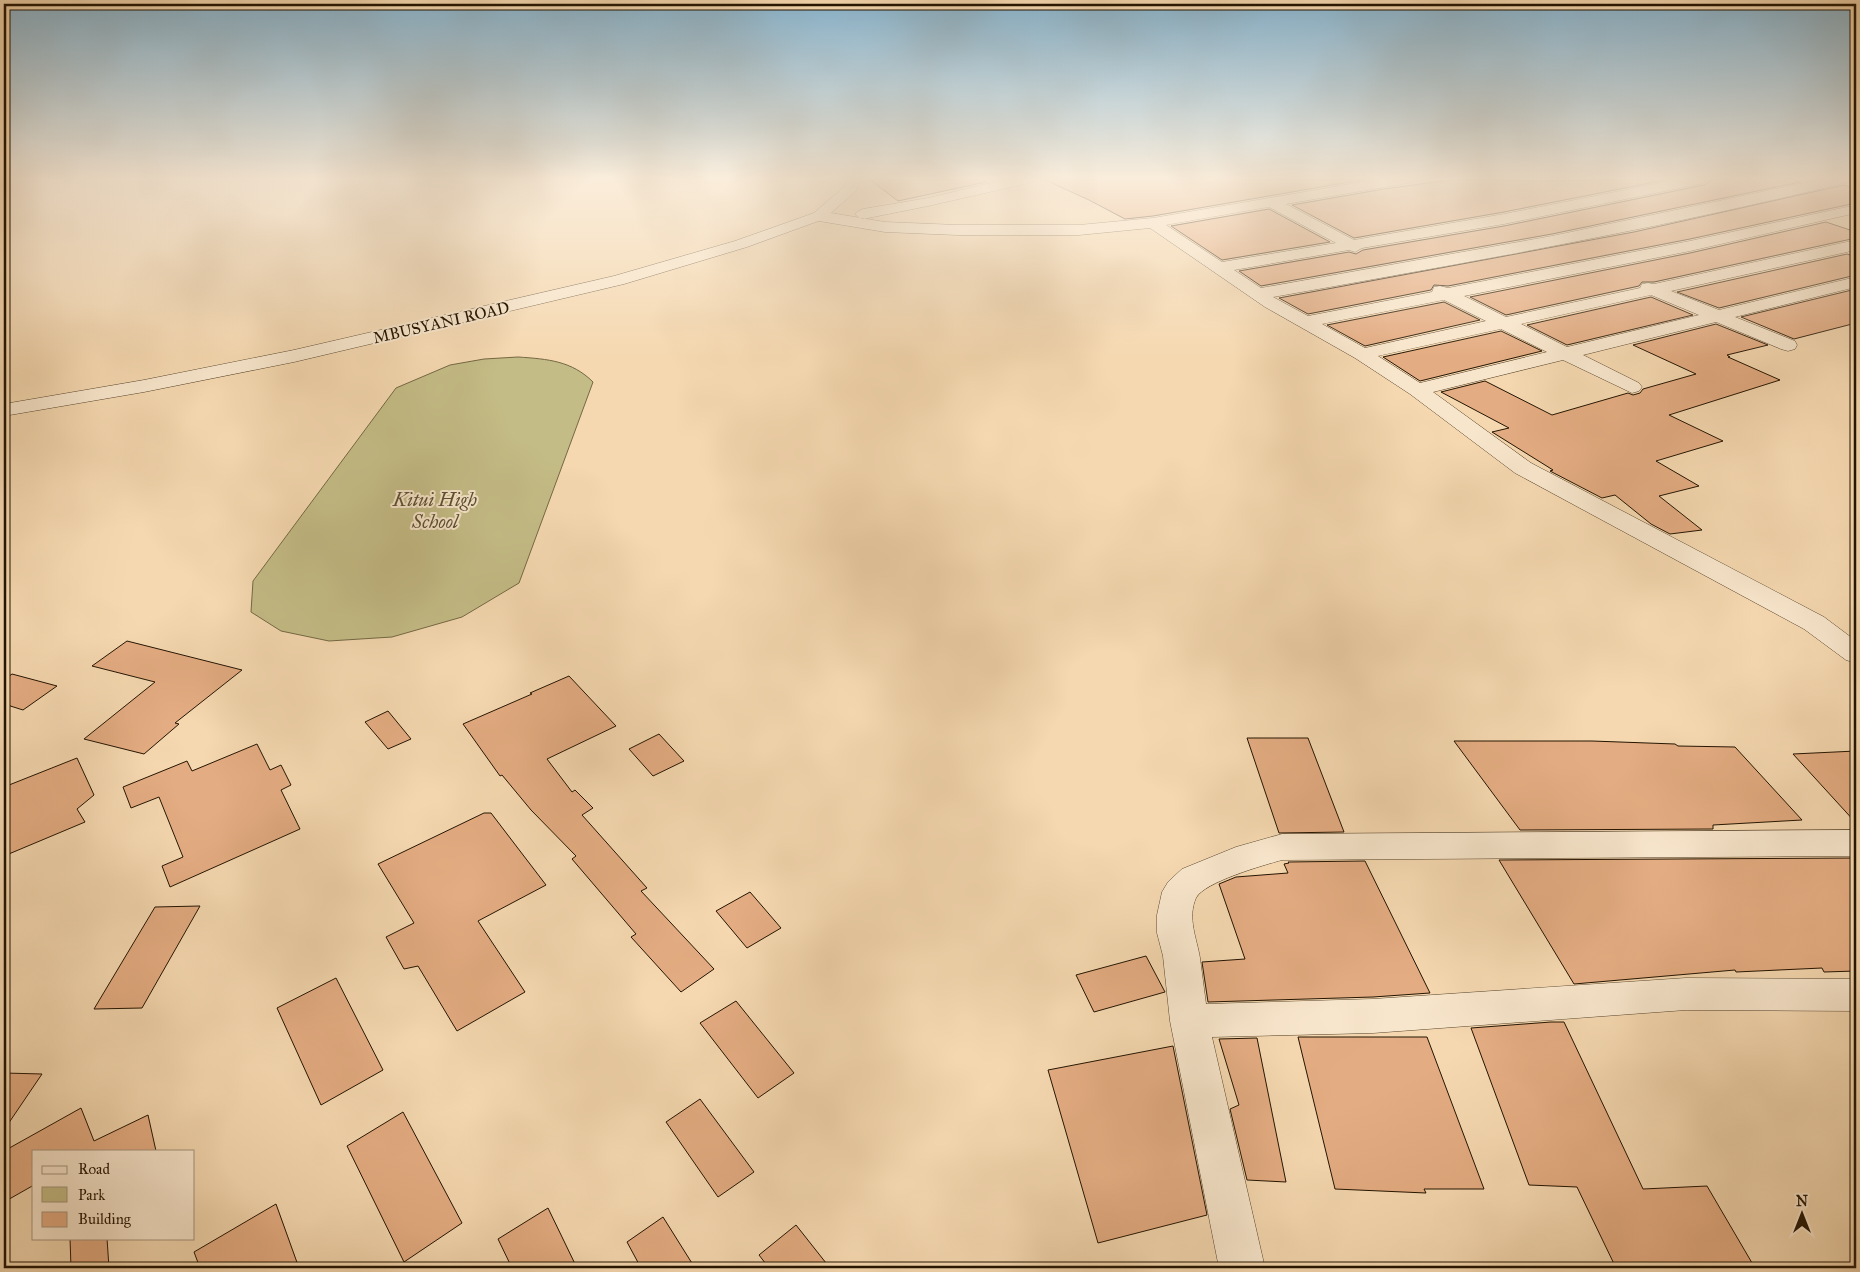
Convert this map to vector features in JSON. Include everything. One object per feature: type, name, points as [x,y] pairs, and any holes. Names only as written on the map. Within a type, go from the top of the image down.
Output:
[{"type":"street","name":"MBUSYANI ROAD","points":[[4,410],[144,386],[294,356],[618,280],[758,238]]},
{"type":"street","points":[[1174,238],[1258,294],[1362,354],[1417,390],[1523,468],[1814,624],[1856,654]]},
{"type":"street","points":[[1339,238],[1502,323],[1632,387]]},
{"type":"street","points":[[1218,268],[1390,238]]},
{"type":"street","points":[[1258,294],[1557,238]]},
{"type":"street","points":[[1304,322],[1724,238]]},
{"type":"street","points":[[1815,238],[1851,249]]},
{"type":"street","points":[[1539,242],[1621,278],[1788,345]]},
{"type":"street","points":[[1362,354],[1652,290],[1851,249]]},
{"type":"street","points":[[1417,390],[1856,282]]},
{"type":"street","points":[[1242,1268],[1189,1021],[1181,956],[1175,932],[1175,915],[1180,892],[1194,878],[1248,856],[1282,847],[1856,843]]},
{"type":"street","points":[[1189,1021],[1373,1016],[1686,994],[1856,995]]},
{"type":"green space","name":"Kitui High School","points":[[518,357],[549,360],[568,365],[593,382],[519,583],[462,617],[392,637],[329,641],[281,631],[251,612],[253,581],[396,388],[450,365],[484,359]]},
{"type":"building","points":[[1190,238],[1323,238],[1330,242],[1222,260]]},
{"type":"building","points":[[1431,238],[1528,238],[1261,286],[1239,271],[1349,252],[1356,254],[1363,250]]},
{"type":"building","points":[[1600,238],[1693,238],[1448,286],[1434,285],[1431,290],[1308,314],[1279,298]]},
{"type":"building","points":[[1754,238],[1854,238],[1654,282],[1642,282],[1639,286],[1506,315],[1470,297]]},
{"type":"building","points":[[1847,254],[1856,257],[1856,275],[1719,308],[1677,292]]},
{"type":"building","points":[[1856,289],[1856,323],[1794,339],[1741,317]]},
{"type":"building","points":[[1651,297],[1693,315],[1567,345],[1527,325]]},
{"type":"building","points":[[1444,302],[1480,320],[1365,346],[1327,325]]},
{"type":"building","points":[[1716,324],[1768,345],[1727,355],[1780,380],[1669,415],[1723,441],[1656,461],[1699,486],[1659,496],[1702,530],[1670,534],[1651,524],[1615,495],[1602,498],[1550,471],[1553,470],[1492,432],[1509,428],[1441,392],[1485,381],[1552,415],[1628,393],[1633,395],[1640,393],[1643,389],[1696,374],[1633,345]]},
{"type":"building","points":[[1501,331],[1542,351],[1420,381],[1383,357]]},
{"type":"building","points":[[127,641],[242,670],[175,723],[179,724],[144,754],[84,739],[155,682],[92,666]]},
{"type":"building","points":[[12,674],[57,686],[23,710],[4,704],[4,680]]},
{"type":"building","points":[[569,676],[616,726],[547,759],[572,792],[575,790],[593,808],[582,815],[647,888],[641,891],[714,969],[681,992],[631,937],[636,934],[572,859],[576,856],[531,810],[502,775],[500,776],[463,724]]},
{"type":"building","points":[[388,711],[411,739],[388,749],[365,722]]},
{"type":"building","points":[[659,734],[684,761],[653,776],[629,749]]},
{"type":"building","points":[[1247,738],[1308,738],[1344,832],[1279,833]]},
{"type":"building","points":[[1454,741],[1592,741],[1735,747],[1802,820],[1713,825],[1713,829],[1520,830]]},
{"type":"building","points":[[257,744],[270,770],[281,765],[291,785],[281,790],[300,829],[170,887],[162,866],[183,857],[159,797],[131,808],[123,787],[187,761],[192,771]]},
{"type":"building","points":[[1856,751],[1856,823],[1793,754]]},
{"type":"building","points":[[77,758],[94,795],[77,809],[85,822],[4,856],[4,787]]},
{"type":"building","points":[[484,813],[491,813],[546,885],[478,921],[525,992],[457,1031],[418,966],[404,969],[386,937],[414,923],[378,864]]},
{"type":"building","points":[[1856,858],[1856,971],[1824,972],[1822,968],[1736,972],[1735,970],[1574,984],[1499,860]]},
{"type":"building","points":[[1365,861],[1430,993],[1373,997],[1208,1002],[1202,962],[1245,959],[1219,884],[1236,877],[1288,873],[1284,864],[1288,862]]},
{"type":"building","points":[[750,892],[781,928],[747,948],[716,911]]},
{"type":"building","points":[[200,906],[142,1008],[94,1009],[155,907]]},
{"type":"building","points":[[1146,956],[1165,992],[1094,1012],[1076,975]]},
{"type":"building","points":[[336,978],[383,1070],[321,1105],[277,1008]]},
{"type":"building","points":[[736,1001],[794,1073],[758,1098],[700,1023]]},
{"type":"building","points":[[1564,1022],[1643,1189],[1707,1186],[1755,1268],[1616,1268],[1577,1187],[1529,1185],[1471,1028]]},
{"type":"building","points":[[1298,1037],[1427,1037],[1484,1189],[1424,1189],[1426,1193],[1335,1189]]},
{"type":"building","points":[[1257,1038],[1286,1182],[1247,1180],[1230,1109],[1239,1105],[1219,1039]]},
{"type":"building","points":[[1173,1046],[1207,1215],[1098,1243],[1048,1070]]},
{"type":"building","points":[[4,1073],[42,1074],[4,1130]]},
{"type":"building","points":[[700,1099],[754,1172],[718,1197],[666,1122]]},
{"type":"building","points":[[81,1108],[94,1141],[148,1115],[156,1150],[32,1150],[32,1186],[4,1202],[4,1151]]},
{"type":"building","points":[[403,1112],[462,1223],[404,1262],[347,1146]]},
{"type":"building","points":[[276,1204],[299,1268],[200,1268],[194,1252]]},
{"type":"building","points":[[548,1208],[577,1268],[512,1268],[498,1239]]},
{"type":"building","points":[[663,1217],[695,1268],[641,1268],[627,1242]]},
{"type":"building","points":[[796,1225],[830,1268],[769,1268],[759,1255]]},
{"type":"building","points":[[70,1240],[107,1240],[109,1268],[71,1268]]}]
